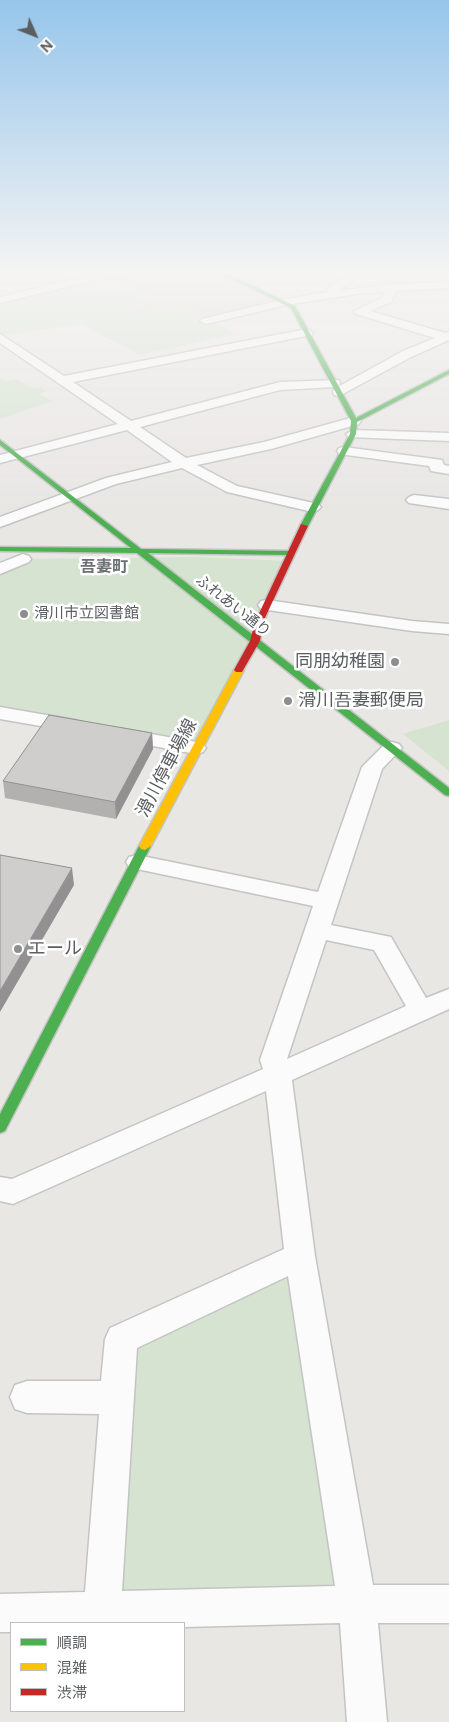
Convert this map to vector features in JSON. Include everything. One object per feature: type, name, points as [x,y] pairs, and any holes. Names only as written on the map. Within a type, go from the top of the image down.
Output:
[{"type":"main road","points":[[318,352],[336,388],[353,428],[449,372]]},
{"type":"main road","name":"滑川停車場線","points":[[0,1127],[196,748],[254,641],[259,622],[289,557],[313,507],[344,451],[353,428]]},
{"type":"main road","name":"ふれあい通り","points":[[0,442],[135,550],[449,793]]},
{"type":"main road","points":[[0,549],[135,550],[289,557]]},
{"type":"main road","points":[[0,560],[289,557]]},
{"type":"street","points":[[22,352],[184,463],[232,488],[313,507]]},
{"type":"street","points":[[63,380],[204,352]]},
{"type":"street","points":[[0,459],[280,386],[336,388],[411,352]]},
{"type":"street","points":[[0,522],[111,481],[184,463],[353,428],[416,436],[449,437]]},
{"type":"street","points":[[408,457],[416,436]]},
{"type":"street","points":[[344,451],[437,463],[436,468],[449,470]]},
{"type":"street","points":[[414,500],[449,504]]},
{"type":"street","points":[[0,569],[23,559]]},
{"type":"street","points":[[267,606],[412,626],[449,629]]},
{"type":"street","points":[[0,713],[196,748]]},
{"type":"street","points":[[367,1722],[358,1604],[300,1256],[278,1075],[273,1060],[372,767],[392,748]]},
{"type":"street","points":[[137,862],[326,901]]},
{"type":"street","points":[[316,930],[382,943],[421,1011]]},
{"type":"street","points":[[0,1189],[13,1192],[449,998]]},
{"type":"street","points":[[102,1611],[121,1339],[300,1256]]},
{"type":"street","points":[[27,1398],[118,1398]]},
{"type":"street","points":[[0,1613],[358,1604],[449,1604]]},
{"type":"green space","points":[[134,352],[150,352],[138,355]]},
{"type":"green space","points":[[0,379],[6,381],[16,379],[33,388],[41,387],[46,391],[40,394],[52,401],[0,419]]},
{"type":"green space","points":[[196,557],[287,561],[196,748],[0,713],[0,569],[23,559]]},
{"type":"green space","points":[[449,720],[449,771],[403,734]]},
{"type":"green space","points":[[300,1256],[357,1604],[110,1611],[123,1345]]},
{"type":"building","points":[[49,715],[152,733],[115,802],[3,781]]},
{"type":"building","name":"エール","points":[[0,855],[72,868],[0,991]]},
{"type":"traffic: fast","points":[[317,352],[354,421],[449,372]]},
{"type":"traffic: fast","points":[[304,526],[353,434],[354,421]]},
{"type":"traffic: fast","points":[[0,442],[449,793]]},
{"type":"traffic: fast","points":[[0,549],[290,553]]},
{"type":"traffic: fast","points":[[0,1127],[145,846]]},
{"type":"traffic: slow","points":[[145,846],[239,670]]},
{"type":"traffic: jam","points":[[239,670],[255,641],[259,622],[304,526]]},
{"type":"place","name":"滑川市立図書館","points":[[24,614]]},
{"type":"place","name":"同朋幼稚園","points":[[395,662]]},
{"type":"place","name":"滑川吾妻郵便局","points":[[288,701]]},
{"type":"place","name":"エール","points":[[18,949]]},
{"type":"district","name":"吾妻町","points":[[104,567]]}]
